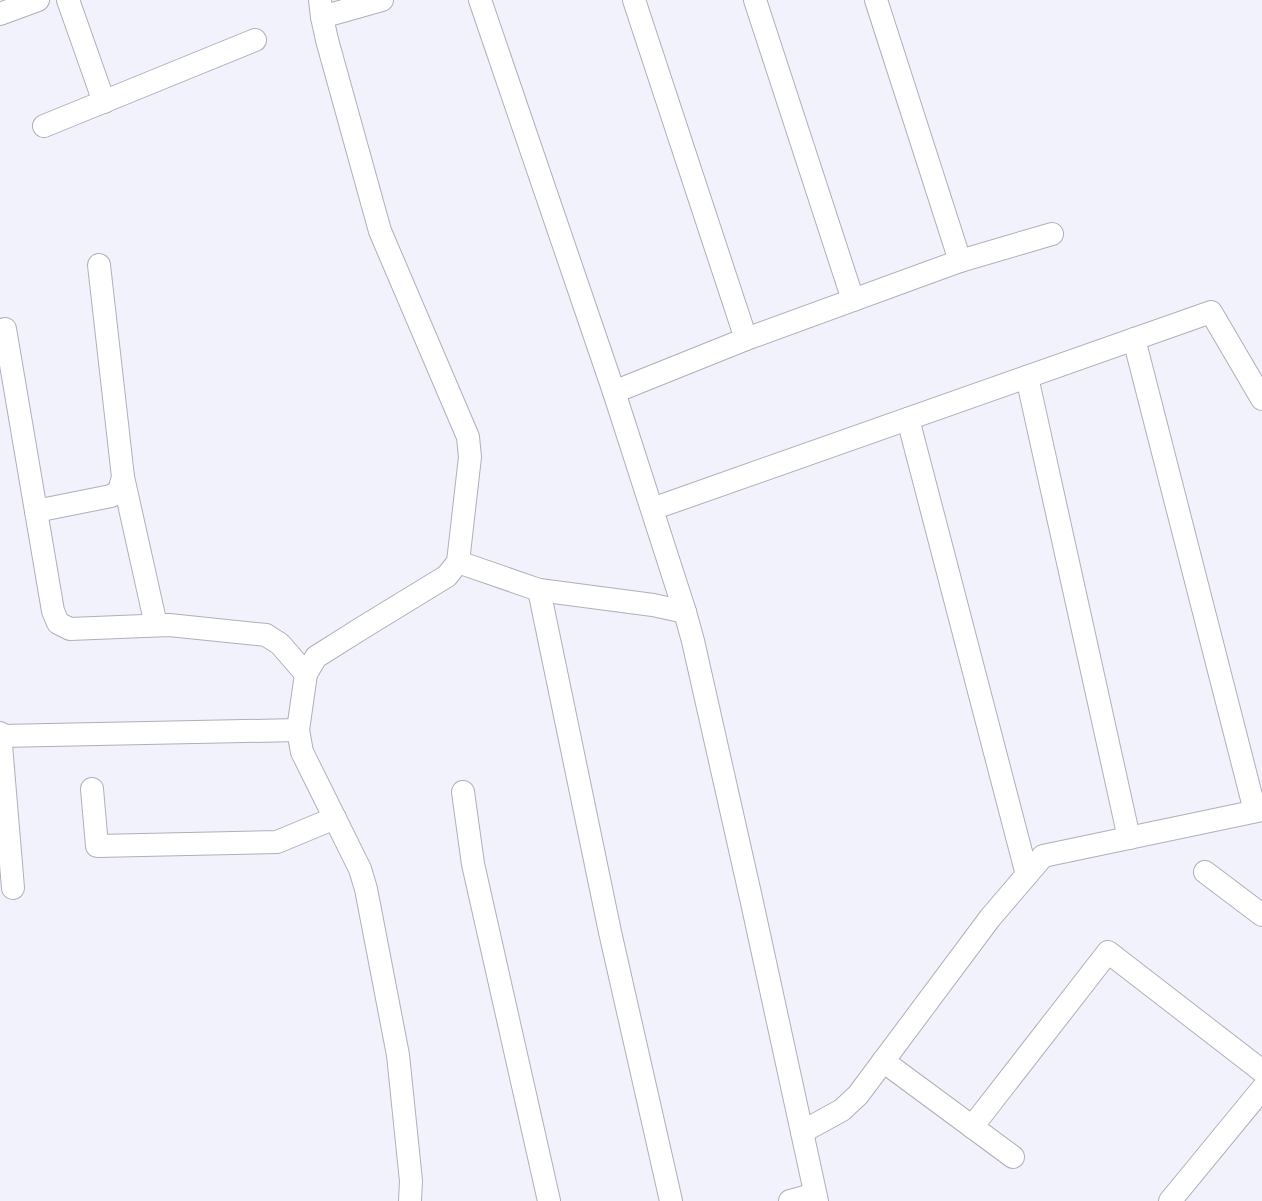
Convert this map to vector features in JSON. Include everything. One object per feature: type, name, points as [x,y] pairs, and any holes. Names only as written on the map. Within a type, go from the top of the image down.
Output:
[{"type":"street","points":[[0,14],[38,0]]},
{"type":"street","points":[[68,0],[104,102]]},
{"type":"street","points":[[382,0],[321,9],[327,40],[380,231],[468,437],[470,457],[458,562],[447,576],[316,657],[306,674],[298,730],[302,752],[360,869],[367,896],[398,1055],[411,1181],[410,1201]]},
{"type":"street","points":[[480,0],[614,392],[685,612],[697,657],[816,1198],[790,1201]]},
{"type":"street","points":[[634,0],[746,339]]},
{"type":"street","points":[[755,0],[854,300]]},
{"type":"street","points":[[876,0],[960,262]]},
{"type":"street","points":[[44,126],[254,40]]},
{"type":"street","points":[[614,392],[746,339],[854,300],[960,262],[1052,234]]},
{"type":"street","points":[[99,265],[123,477],[156,625]]},
{"type":"street","points":[[652,509],[1211,312],[1262,399]]},
{"type":"street","points":[[5,329],[53,611],[58,623],[70,629],[156,625],[190,626],[266,635],[280,644],[306,674]]},
{"type":"street","points":[[802,1132],[842,1110],[858,1095],[990,918],[1043,856],[1258,810],[1134,339]]},
{"type":"street","points":[[1027,377],[1129,838]]},
{"type":"street","points":[[908,419],[1027,875]]},
{"type":"street","points":[[36,511],[111,496],[119,491],[123,477]]},
{"type":"street","points":[[458,562],[539,590],[653,605],[685,612]]},
{"type":"street","points":[[539,590],[610,932],[671,1201]]},
{"type":"street","points":[[0,736],[298,730]]},
{"type":"street","points":[[0,733],[13,888]]},
{"type":"street","points":[[92,789],[97,846],[277,842],[335,818]]},
{"type":"street","points":[[463,792],[473,864],[548,1201]]},
{"type":"street","points":[[1205,872],[1262,914]]},
{"type":"street","points":[[972,1127],[1108,952],[1262,1071]]},
{"type":"street","points":[[883,1061],[1013,1157]]},
{"type":"street","points":[[1170,1201],[1262,1090]]}]
